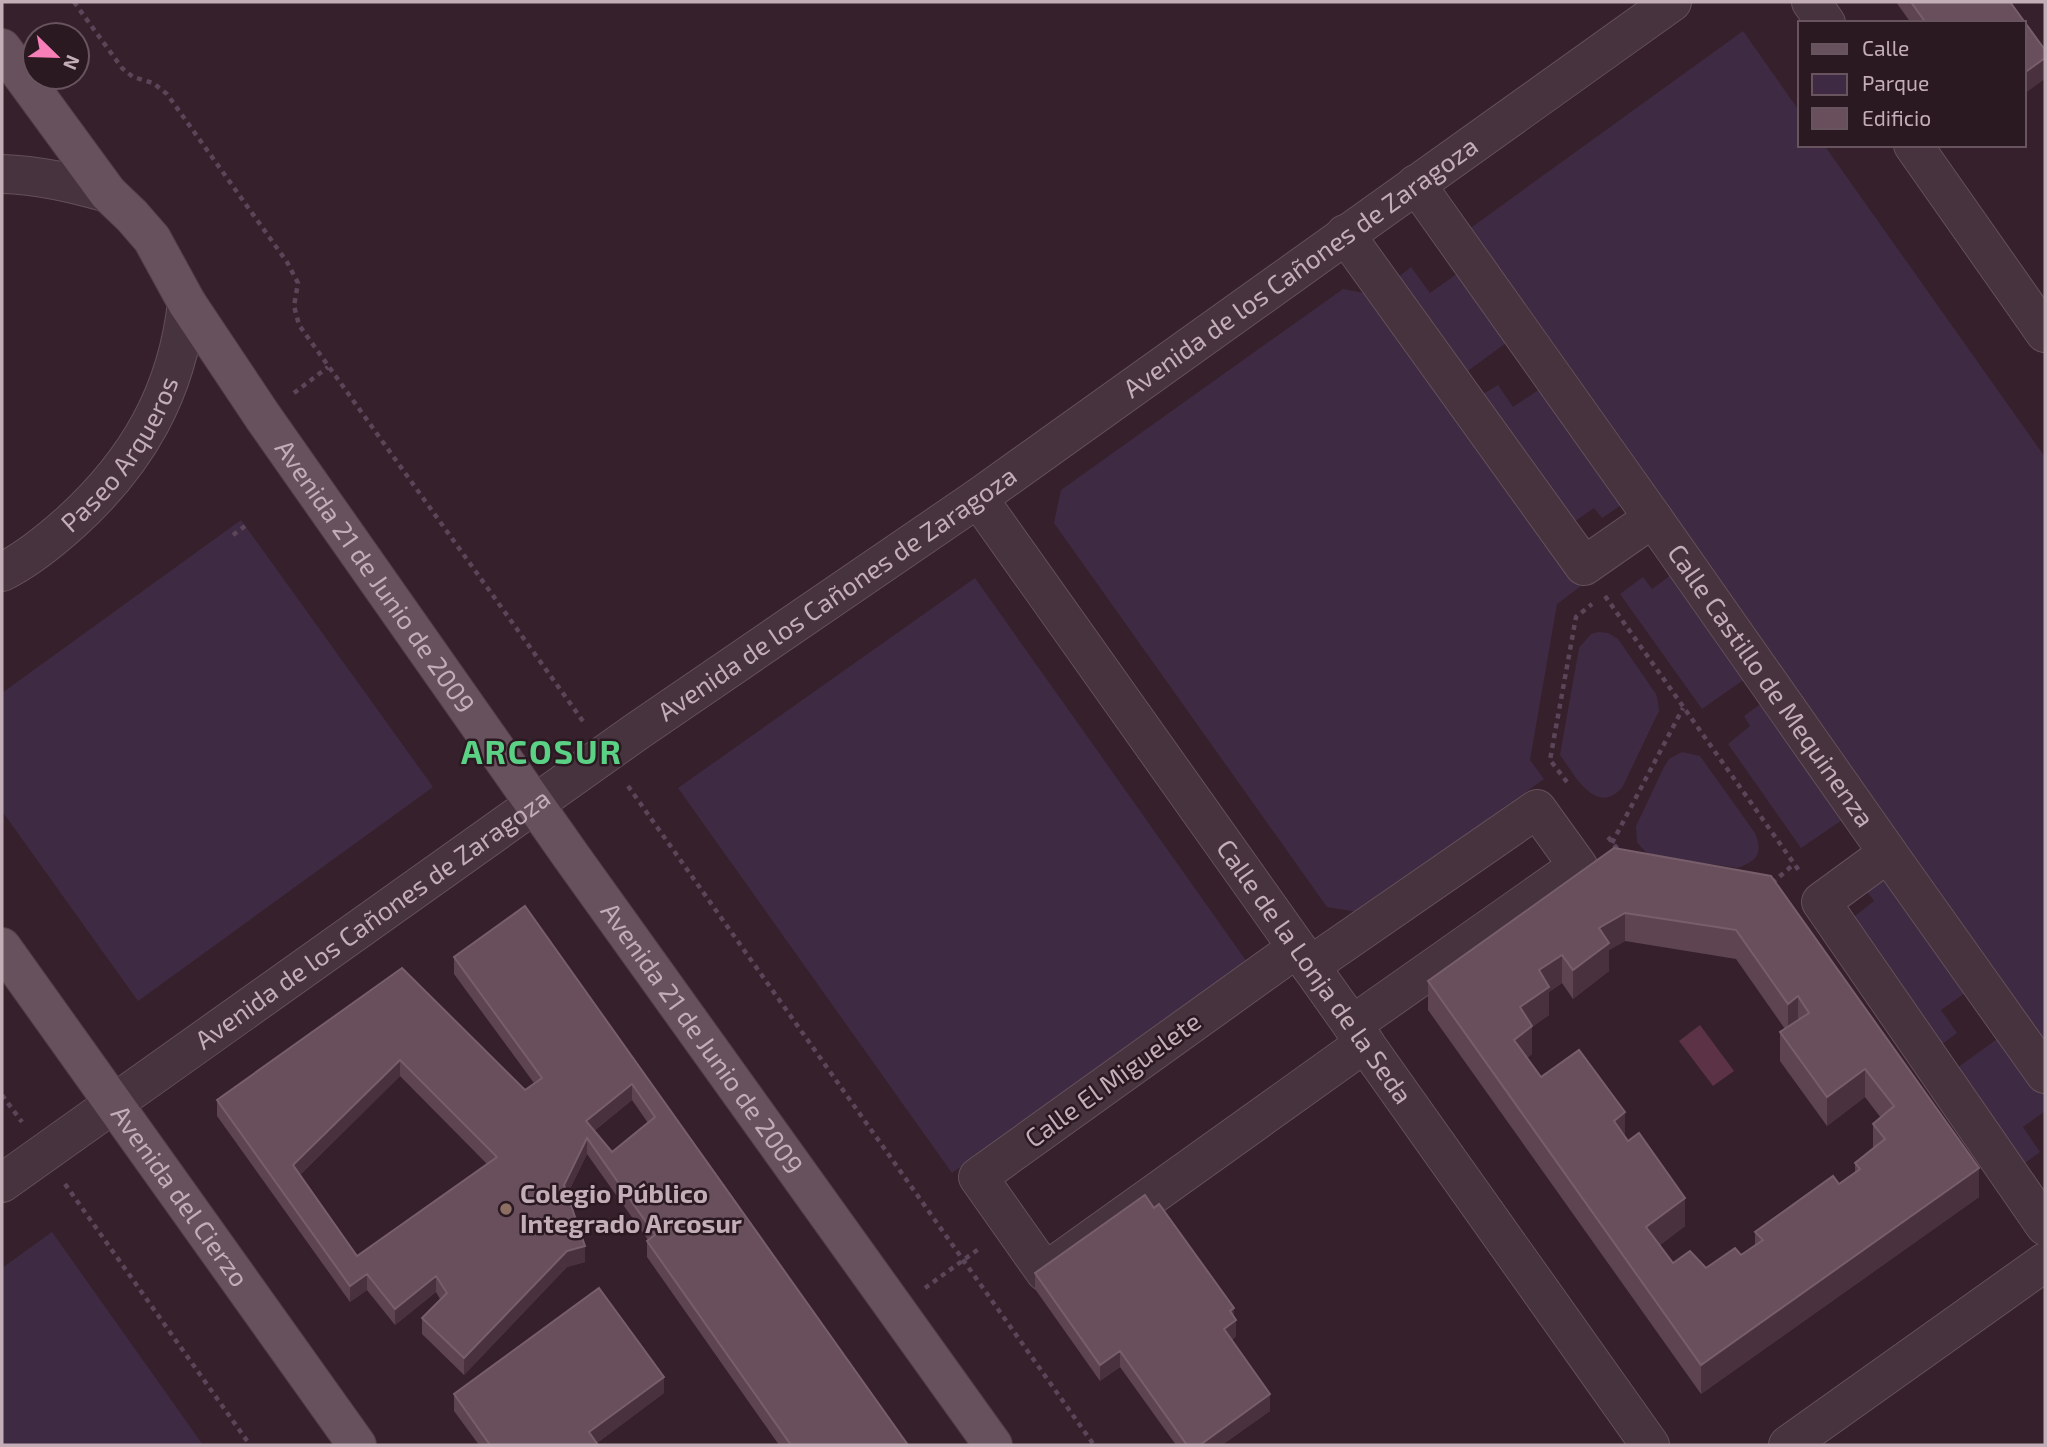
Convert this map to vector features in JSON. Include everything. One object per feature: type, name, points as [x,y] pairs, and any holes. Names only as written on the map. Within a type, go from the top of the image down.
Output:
[{"type":"main road","name":"Avenida 21 de Junio de 2009","points":[[2,48],[108,193],[152,239],[187,303],[271,428],[993,1445]]},
{"type":"main road","name":"Avenida del Cierzo","points":[[2,947],[357,1445]]},
{"type":"street","name":"Avenida de los Cañones de Zaragoza","points":[[2,1183],[535,803],[978,498],[1672,2]]},
{"type":"street","points":[[1811,2],[1825,21]]},
{"type":"street","points":[[1914,147],[2045,333]]},
{"type":"street","points":[[2,174],[57,178],[108,193]]},
{"type":"street","name":"Calle Castillo de Mequinenza","points":[[1416,184],[2045,1074]]},
{"type":"street","name":"Calle Castillo de Mequinenza","points":[[1345,234],[1584,566],[1653,518]]},
{"type":"street","name":"Paseo Arqueros","points":[[2,572],[55,537],[94,502],[126,464],[148,429],[168,387],[179,352],[187,303]]},
{"type":"street","name":"Calle de la Lonja de la Seda","points":[[978,498],[1650,1445]]},
{"type":"street","name":"Calle El Miguelete","points":[[1537,808],[1578,866],[1045,1272],[978,1177],[1303,957],[1537,808]]},
{"type":"street","name":"Calle Castillo de Mequinenza","points":[[1821,902],[1888,853]]},
{"type":"street","points":[[1821,902],[2045,1226]]},
{"type":"street","points":[[1788,1445],[2045,1262]]},
{"type":"path","points":[[74,2],[122,68],[133,77],[153,83],[167,94],[287,262],[298,283],[294,306],[299,325],[1094,1445]]},
{"type":"path","points":[[233,535],[245,526]]},
{"type":"path","points":[[1574,791],[1550,760],[1576,617],[1604,595],[1821,902]]},
{"type":"path","points":[[1578,866],[1613,842],[1684,708]]},
{"type":"path","points":[[1605,832],[1621,853]]},
{"type":"path","points":[[1766,889],[1794,864]]},
{"type":"path","points":[[2,1095],[250,1445]]},
{"type":"path","points":[[896,1308],[1012,1226]]},
{"type":"green space","points":[[1743,31],[1798,109],[1798,147],[1825,147],[2045,457],[2045,1045],[1465,232]]},
{"type":"green space","points":[[1411,267],[1430,293],[1461,271],[1510,340],[1465,373],[1397,278]]},
{"type":"green space","points":[[1343,289],[1374,295],[1581,586],[1557,604],[1530,760],[1544,779],[1358,912],[1327,907],[1054,523],[1061,490]]},
{"type":"green space","points":[[1498,385],[1513,407],[1543,387],[1626,502],[1602,518],[1594,508],[1571,524],[1480,396]]},
{"type":"green space","points":[[241,520],[433,787],[138,1001],[2,811],[2,693]]},
{"type":"green space","points":[[1675,572],[1749,676],[1702,709],[1620,594],[1643,577],[1652,589]]},
{"type":"green space","points":[[975,578],[1247,962],[952,1173],[678,788]]},
{"type":"green space","points":[[1608,633],[1618,639],[1656,694],[1659,711],[1623,786],[1613,795],[1604,798],[1587,790],[1560,755],[1579,648],[1591,634]]},
{"type":"green space","points":[[1766,700],[1848,816],[1801,848],[1728,744],[1750,726],[1744,716]]},
{"type":"green space","points":[[1682,752],[1700,756],[1755,833],[1759,846],[1757,855],[1750,862],[1738,868],[1649,855],[1637,842],[1636,826],[1664,767],[1669,759]]},
{"type":"green space","points":[[1888,872],[1972,988],[1941,1010],[1957,1033],[1941,1045],[1851,919],[1874,901],[1866,890]]},
{"type":"green space","points":[[2004,1034],[2045,1094],[2045,1111],[2023,1127],[2040,1152],[2025,1163],[1957,1068]]},
{"type":"green space","points":[[52,1232],[203,1445],[2,1445],[2,1268]]},
{"type":"shaded area","points":[[1700,1025],[1734,1071],[1713,1086],[1679,1041]]},
{"type":"building","points":[[1911,2],[2010,2],[2024,21],[1925,21]]},
{"type":"building","points":[[2026,24],[2045,50],[2045,58],[2026,72]]},
{"type":"building","points":[[1614,848],[1771,876],[1979,1168],[1701,1365],[1428,981]],"holes":[[[1625,913],[1736,930],[1788,1004],[1798,996],[1809,1013],[1780,1032],[1827,1097],[1865,1069],[1894,1106],[1873,1124],[1885,1139],[1855,1163],[1860,1169],[1839,1184],[1833,1176],[1755,1232],[1763,1240],[1741,1255],[1735,1248],[1706,1268],[1690,1251],[1673,1263],[1646,1227],[1685,1198],[1639,1133],[1628,1141],[1614,1121],[1625,1112],[1579,1050],[1541,1077],[1514,1040],[1532,1026],[1520,1007],[1549,987],[1539,970],[1562,955],[1573,970],[1609,943],[1599,928]]]},
{"type":"building","points":[[525,906],[908,1445],[791,1445],[647,1241],[655,1235],[587,1138],[564,1185],[585,1246],[567,1251],[464,1358],[422,1318],[447,1293],[436,1276],[395,1309],[367,1274],[350,1286],[217,1100],[402,968],[525,1090],[542,1078],[454,957]],"holes":[[[400,1060],[497,1157],[357,1256],[293,1165]],[[632,1084],[655,1117],[612,1152],[586,1121]]]},
{"type":"building","points":[[1145,1195],[1154,1208],[1159,1204],[1234,1308],[1230,1311],[1236,1320],[1224,1329],[1270,1394],[1200,1445],[1187,1445],[1120,1351],[1100,1365],[1035,1273]]},
{"type":"building","points":[[599,1288],[664,1377],[589,1432],[598,1445],[490,1445],[454,1394]]},
{"type":"place","name":"Colegio Público Integrado Arcosur","points":[[506,1209]]},
{"type":"district","name":"ARCOSUR","points":[[542,752]]}]
